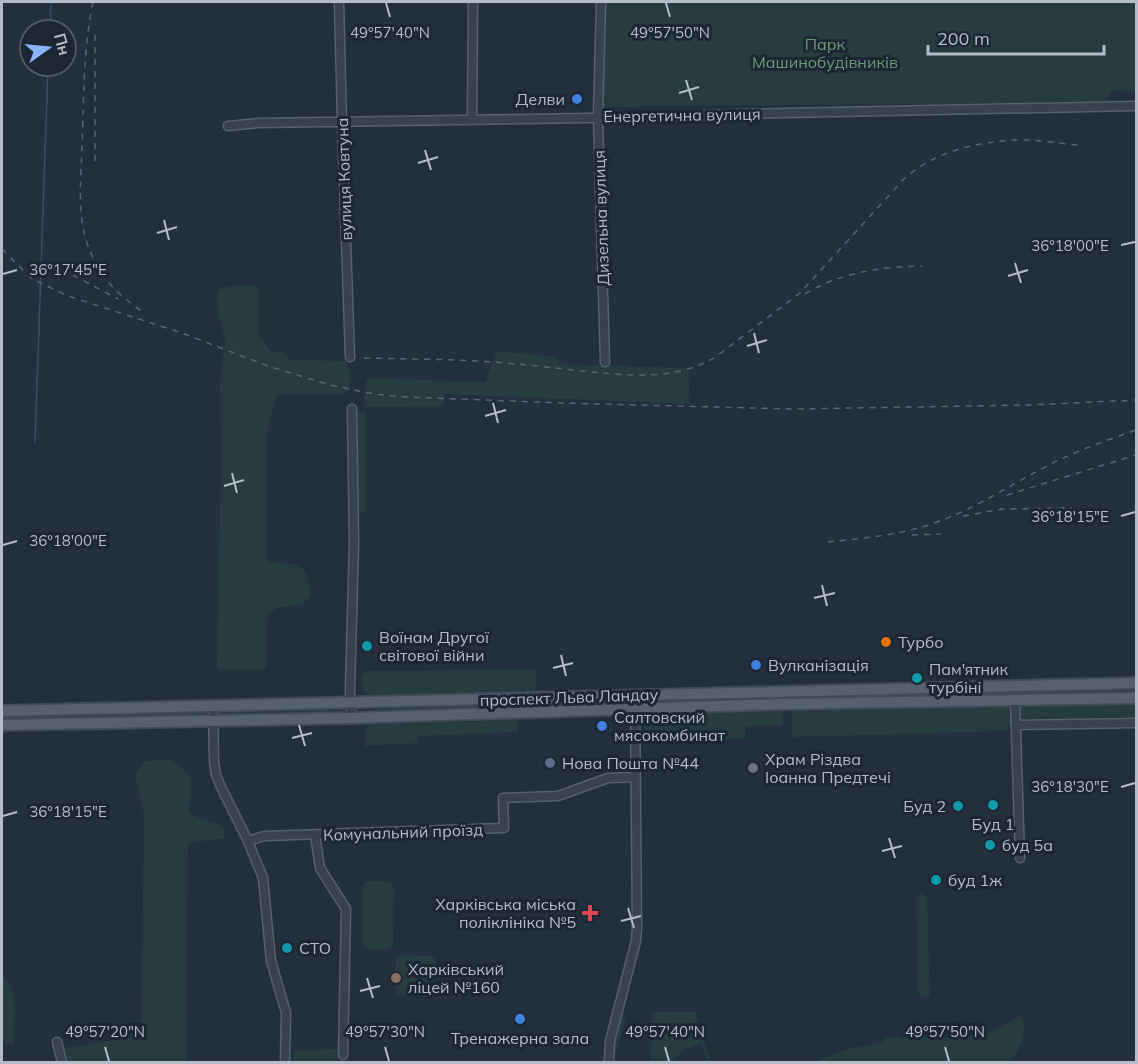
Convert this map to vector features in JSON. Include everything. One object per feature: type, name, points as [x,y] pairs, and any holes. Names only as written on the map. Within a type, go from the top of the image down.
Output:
[{"type":"main road","name":"проспект Льва Ландау","points":[[4,711],[1137,683]]},
{"type":"main road","points":[[1015,687],[1015,700]]},
{"type":"main road","points":[[614,696],[614,710]]},
{"type":"main road","name":"проспект Льва Ландау","points":[[5,725],[351,718],[783,704],[1137,698]]},
{"type":"main road","points":[[4,711],[5,725]]},
{"type":"street","name":"вулиця Ковтуна","points":[[339,2],[350,357]]},
{"type":"street","points":[[472,2],[472,120]]},
{"type":"street","name":"Дизельна вулиця","points":[[601,2],[598,117],[605,362]]},
{"type":"street","name":"Енергетична вулиця","points":[[228,126],[259,123],[1137,106]]},
{"type":"street","points":[[351,718],[354,544],[352,410]]},
{"type":"street","points":[[609,1062],[610,1041],[637,935],[635,696]]},
{"type":"street","points":[[1015,700],[1020,858]]},
{"type":"street","points":[[213,706],[216,775],[263,878],[271,958],[286,1013],[285,1062]]},
{"type":"street","points":[[1016,725],[1137,723]]},
{"type":"street","name":"Комунальний проїзд","points":[[315,835],[504,828],[503,798],[558,796],[608,778],[636,777]]},
{"type":"street","points":[[248,841],[264,836],[315,835],[320,868],[346,909],[343,1055]]},
{"type":"street","points":[[57,1042],[62,1062]]},
{"type":"green space","name":"Парк Машинобудівників","points":[[604,2],[1136,2],[1136,92],[1110,91],[1107,102],[603,107]]},
{"type":"green space","points":[[256,285],[259,290],[259,336],[270,351],[282,352],[289,360],[346,361],[350,372],[350,384],[349,392],[343,394],[278,394],[275,400],[266,436],[266,559],[269,562],[299,565],[306,573],[311,595],[303,604],[268,612],[266,668],[224,670],[218,668],[217,662],[221,462],[220,383],[225,340],[217,303],[218,290]]},
{"type":"green space","points":[[496,351],[557,357],[559,364],[688,368],[690,404],[445,394],[444,406],[364,407],[366,378],[486,382]]},
{"type":"green space","points":[[357,412],[366,412],[366,513],[359,512]]},
{"type":"green space","points":[[534,669],[536,689],[534,692],[368,695],[363,688],[362,680],[362,675],[367,671]]},
{"type":"green space","points":[[1136,689],[1136,692],[1036,694],[1036,691]]},
{"type":"green space","points":[[1006,693],[1007,695],[646,704],[646,701]]},
{"type":"green space","points":[[1136,701],[1136,717],[1019,719],[1018,702]]},
{"type":"green space","points":[[1009,703],[1010,723],[1006,731],[792,737],[792,708],[807,708],[810,712],[831,711],[839,706]]},
{"type":"green space","points":[[554,704],[554,707],[374,712],[374,709]]},
{"type":"green space","points":[[782,708],[783,725],[745,726],[745,739],[644,741],[644,712]]},
{"type":"green space","points":[[335,710],[335,713],[231,715],[231,712]]},
{"type":"green space","points":[[206,713],[203,715],[17,720],[17,717]]},
{"type":"green space","points":[[518,720],[518,732],[418,736],[418,743],[364,746],[367,725]]},
{"type":"green space","points":[[167,759],[183,768],[190,778],[192,784],[188,808],[191,815],[218,824],[223,828],[225,838],[188,843],[186,1062],[63,1062],[63,1048],[141,1036],[144,815],[135,775],[143,762]]},
{"type":"green space","points":[[369,881],[390,882],[394,887],[393,945],[386,950],[366,949],[362,945],[362,887]]},
{"type":"green space","points":[[921,893],[927,897],[930,997],[923,997],[918,992],[916,898]]},
{"type":"green space","points":[[396,955],[435,956],[434,997],[395,996]]},
{"type":"green space","points":[[2,974],[8,980],[14,997],[14,1044],[2,1045]]},
{"type":"green space","points":[[651,1012],[696,1012],[711,1062],[706,1062],[702,1043],[685,1049],[672,1062],[649,1062],[651,1060]]},
{"type":"green space","points":[[623,1013],[626,1018],[613,1060],[613,1040]]},
{"type":"green space","points":[[1020,1016],[1024,1033],[1011,1062],[806,1062],[816,1061],[849,1049],[884,1042],[884,1037],[985,1035]]},
{"type":"green space","points":[[338,1049],[335,1062],[294,1062],[294,1051]]},
{"type":"waterway","points":[[50,18],[51,2]]},
{"type":"waterway","points":[[35,442],[48,78]]},
{"type":"railway","points":[[93,2],[84,74],[82,220],[87,243],[96,265],[116,290],[143,312]]},
{"type":"railway","points":[[95,35],[95,167]]},
{"type":"railway","points":[[364,358],[492,362],[635,375],[685,370],[717,356],[800,293],[903,180],[915,170],[943,155],[973,145],[1020,140],[1077,145]]},
{"type":"railway","points":[[2,249],[32,279],[68,296],[182,333],[268,366],[330,385],[374,394],[563,403],[792,409],[1029,405],[1136,400]]},
{"type":"railway","points":[[805,294],[833,280],[862,272],[922,266]]},
{"type":"railway","points":[[73,275],[118,299]]},
{"type":"railway","points":[[828,542],[897,533],[937,522],[981,503],[1061,459],[1136,430]]},
{"type":"railway","points":[[1007,495],[1136,455]]},
{"type":"railway","points":[[963,516],[1003,509],[1072,508]]},
{"type":"railway","points":[[912,535],[941,534]]},
{"type":"place","name":"Делви","points":[[577,99]]},
{"type":"place","name":"Турбо","points":[[886,642]]},
{"type":"place","name":"Воїнам Другої світової війни","points":[[367,646]]},
{"type":"place","name":"Вулканізація","points":[[756,665]]},
{"type":"place","name":"Пам'ятник турбіні","points":[[917,678]]},
{"type":"place","name":"Салтовский мясокомбинат","points":[[602,726]]},
{"type":"place","name":"Нова Пошта №44","points":[[550,763]]},
{"type":"place","name":"Храм Різдва Іоанна Предтечі","points":[[753,768]]},
{"type":"place","name":"Буд 1","points":[[993,805]]},
{"type":"place","name":"Буд 2","points":[[958,806]]},
{"type":"place","name":"буд 5а","points":[[990,845]]},
{"type":"place","name":"буд 1ж","points":[[936,880]]},
{"type":"place","name":"Харківська міська поліклініка №5","points":[[590,913]]},
{"type":"place","name":"СТО","points":[[287,948]]},
{"type":"place","name":"Харківський ліцей №160","points":[[396,978]]},
{"type":"place","name":"Тренажерна зала","points":[[520,1019]]}]
